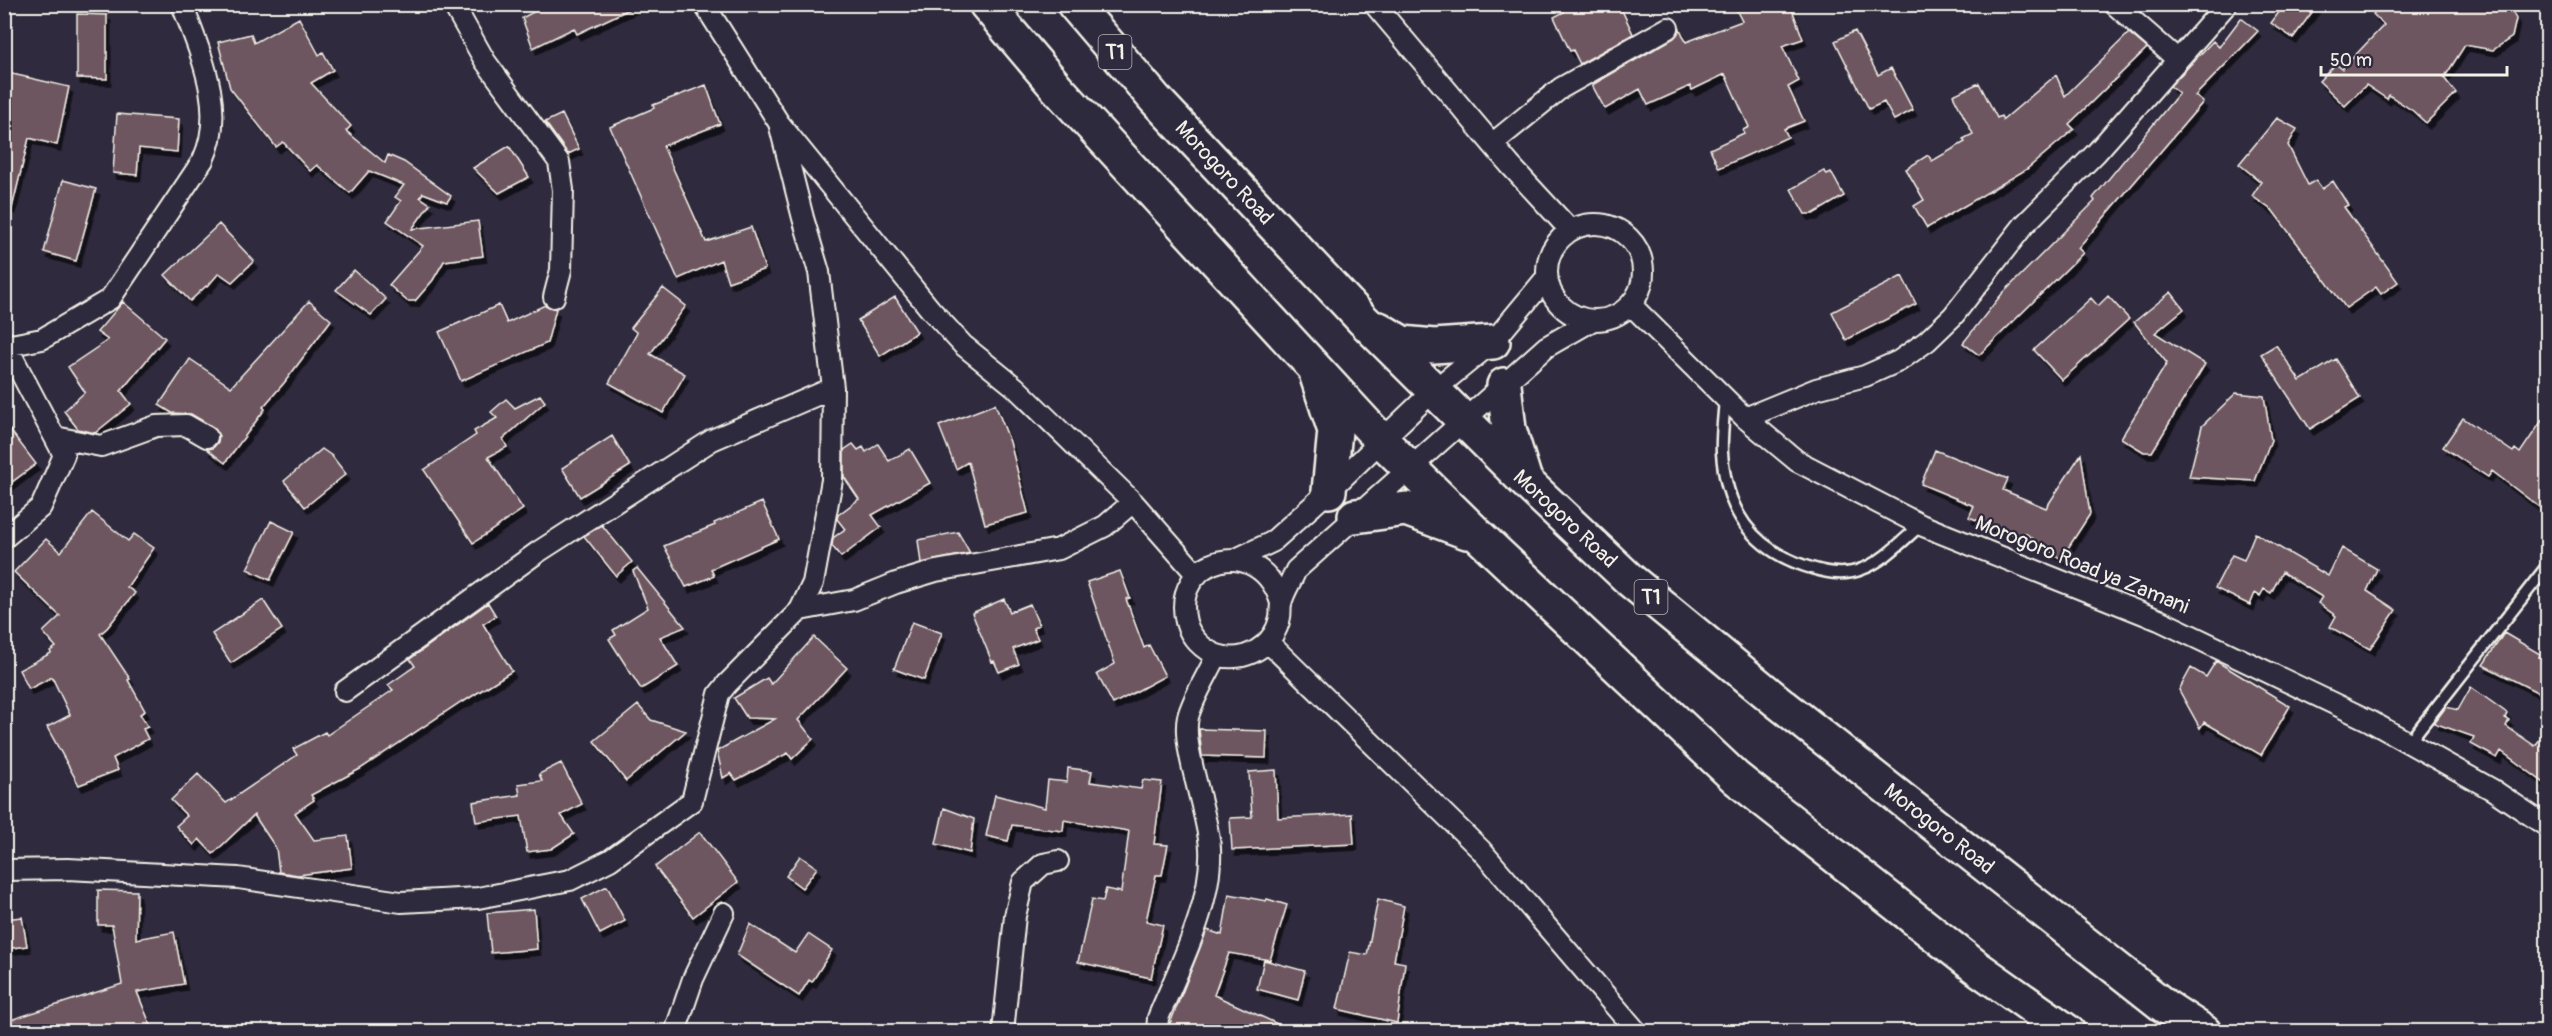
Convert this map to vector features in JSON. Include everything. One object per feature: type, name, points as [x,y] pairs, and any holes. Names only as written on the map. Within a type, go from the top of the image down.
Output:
[{"type":"highway","points":[[986,4],[1057,88],[1409,470],[1736,778],[1976,967],[2068,1032]]},
{"type":"highway","name":"Morogoro Road","points":[[1074,4],[1163,108],[1362,319],[1525,481],[1630,580],[1777,701],[2163,1005],[2204,1032]]},
{"type":"highway","points":[[1362,319],[1402,343],[1434,346],[1493,342]]},
{"type":"highway","points":[[1314,366],[1335,431],[1329,491]]},
{"type":"highway","points":[[1504,385],[1509,429],[1525,481]]},
{"type":"highway","points":[[1356,516],[1406,509],[1480,537]]},
{"type":"street","points":[[4,538],[41,507],[64,455],[5,343],[42,339],[110,299],[203,160],[210,144],[212,100],[182,4]]},
{"type":"street","points":[[453,4],[485,61],[559,162],[563,190],[561,270],[554,297]]},
{"type":"street","points":[[704,4],[779,123],[930,309],[956,338],[1015,387],[1133,502],[1197,575]]},
{"type":"street","points":[[1374,4],[1492,144],[1570,230]]},
{"type":"street","points":[[2114,4],[2178,60]]},
{"type":"street","points":[[1745,418],[1816,388],[1865,376],[1899,361],[1927,341],[1953,316],[2024,225],[2096,153],[2227,4]]},
{"type":"street","points":[[1492,144],[1561,88],[1668,28]]},
{"type":"street","points":[[4,870],[68,869],[238,878],[401,902],[478,898],[570,880],[610,860],[692,801],[719,694],[726,684],[801,610],[813,583],[832,480],[833,388],[819,272],[802,218],[779,123]]},
{"type":"street","points":[[1596,223],[1610,225],[1633,241],[1640,253],[1643,267],[1643,280],[1631,305],[1620,314],[1607,319],[1580,318],[1567,312],[1550,290],[1547,277],[1547,263],[1551,250],[1559,238],[1570,230],[1596,223]]},
{"type":"street","points":[[1234,560],[1272,542],[1329,491],[1434,390],[1493,342],[1547,277]]},
{"type":"street","name":"Morogoro Road ya Zamani","points":[[1631,305],[1745,418],[1797,461],[1921,525],[2159,620],[2370,721],[2493,790],[2547,827]]},
{"type":"street","points":[[1281,603],[1296,570],[1546,347],[1593,320]]},
{"type":"street","points":[[345,691],[538,552],[712,440],[833,388]]},
{"type":"street","points":[[55,437],[101,446],[156,426],[186,425],[207,437]]},
{"type":"street","points":[[801,610],[854,600],[896,583],[936,571],[1059,549],[1104,526],[1133,502]]},
{"type":"street","points":[[1234,560],[1248,562],[1265,573],[1277,590],[1281,603],[1281,617],[1268,642],[1245,656],[1231,657],[1217,655],[1195,639],[1186,620],[1185,599],[1189,586],[1197,575],[1208,566],[1220,561],[1234,560]]},
{"type":"street","points":[[1268,642],[1481,850],[1637,1032]]},
{"type":"street","points":[[1157,1032],[1158,1018],[1193,933],[1208,882],[1210,848],[1202,800],[1189,746],[1188,717],[1217,655]]},
{"type":"street","points":[[1003,1032],[1015,916],[1023,882],[1043,864],[1058,861]]},
{"type":"street","points":[[675,1032],[693,979],[724,913]]},
{"type":"lane","points":[[1725,398],[1722,453],[1730,498],[1747,530],[1780,558],[1828,574],[1862,570],[1921,525]]},
{"type":"lane","points":[[2409,742],[2547,565]]},
{"type":"building","points":[[548,4],[640,4],[577,34],[574,28],[533,48],[522,18]]},
{"type":"building","points":[[1560,4],[1619,4],[1633,34],[1580,64],[1573,50],[1570,51],[1554,17],[1564,12]]},
{"type":"building","points":[[1733,4],[1790,4],[1803,39],[1782,46],[1799,81],[1788,87],[1804,121],[1784,129],[1788,137],[1719,168],[1710,149],[1744,133],[1743,130],[1749,127],[1725,74],[1692,90],[1690,86],[1648,105],[1640,89],[1605,109],[1592,85],[1674,38],[1680,29],[1686,42],[1742,21]]},
{"type":"building","points":[[2285,4],[2318,4],[2293,38],[2271,23]]},
{"type":"building","points":[[2383,4],[2508,4],[2516,19],[2512,37],[2493,50],[2465,45],[2444,78],[2456,93],[2426,123],[2389,95],[2387,99],[2366,85],[2345,106],[2319,81],[2336,64],[2342,69],[2384,25],[2373,14]]},
{"type":"building","points":[[77,14],[107,15],[107,79],[77,78]]},
{"type":"building","points":[[299,18],[319,55],[323,52],[333,70],[311,83],[351,126],[346,131],[385,163],[388,155],[404,162],[451,196],[447,202],[423,193],[420,197],[430,204],[412,229],[478,221],[483,256],[444,261],[433,280],[415,301],[407,301],[389,285],[423,246],[387,221],[401,201],[395,197],[404,185],[369,171],[350,193],[317,165],[310,171],[283,142],[276,147],[230,88],[218,42],[251,34],[254,43]]},
{"type":"building","points":[[2241,18],[2258,31],[2195,96],[2203,102],[2078,248],[2083,253],[1979,355],[1963,343],[2001,295],[2095,201],[2093,198],[2179,93],[2170,86],[2213,41],[2219,47]]},
{"type":"building","points":[[1855,31],[1878,75],[1891,68],[1913,110],[1894,120],[1884,102],[1869,109],[1835,41]]},
{"type":"building","points":[[2129,33],[2147,48],[2069,124],[2074,129],[2027,169],[1927,228],[1914,206],[1924,200],[1906,169],[1928,155],[1932,161],[1965,142],[1963,139],[1973,134],[1953,95],[1979,83],[1997,118],[2001,116],[2003,120],[2056,75],[2065,96]]},
{"type":"building","points":[[4,72],[69,87],[57,145],[29,138],[12,208],[4,207]]},
{"type":"building","points":[[706,85],[720,124],[663,146],[706,242],[751,227],[765,269],[728,282],[721,260],[678,279],[610,127],[654,108],[653,105]]},
{"type":"building","points":[[117,114],[179,119],[177,152],[139,148],[137,175],[113,173]]},
{"type":"building","points":[[562,114],[579,149],[568,154],[545,122]]},
{"type":"building","points":[[2277,118],[2297,129],[2288,145],[2308,185],[2316,180],[2322,189],[2333,181],[2348,205],[2344,207],[2398,282],[2381,294],[2376,287],[2346,308],[2273,211],[2252,196],[2261,182],[2239,164]]},
{"type":"building","points":[[509,146],[529,177],[499,193],[473,168]]},
{"type":"building","points":[[1824,171],[1827,174],[1831,172],[1844,196],[1813,214],[1805,214],[1791,189]]},
{"type":"building","points":[[63,180],[96,189],[76,261],[44,252]]},
{"type":"building","points":[[219,224],[254,261],[232,282],[219,273],[190,301],[165,275]]},
{"type":"building","points":[[354,270],[386,299],[371,315],[336,290]]},
{"type":"building","points":[[1902,276],[1916,304],[1846,340],[1832,312]]},
{"type":"building","points":[[663,288],[686,306],[650,354],[685,374],[663,413],[609,383],[637,333],[631,328]]},
{"type":"building","points":[[2171,292],[2184,309],[2155,333],[2205,364],[2152,452],[2144,452],[2121,438],[2167,363],[2134,322]]},
{"type":"building","points":[[2108,296],[2129,319],[2062,380],[2034,350],[2091,298],[2098,306]]},
{"type":"building","points":[[895,297],[917,332],[880,356],[858,320]]},
{"type":"building","points":[[309,301],[331,320],[263,407],[265,409],[225,463],[207,449],[213,448],[218,442],[219,436],[213,427],[191,414],[172,413],[159,405],[190,359],[231,387]]},
{"type":"building","points":[[123,302],[165,338],[121,391],[131,404],[95,433],[78,429],[64,411],[85,392],[68,367],[108,340],[97,332]]},
{"type":"building","points":[[499,305],[507,323],[545,305],[556,309],[547,343],[461,381],[439,332]]},
{"type":"building","points":[[2276,345],[2300,381],[2336,359],[2360,398],[2310,429],[2261,354]]},
{"type":"building","points":[[2236,393],[2264,396],[2271,440],[2255,481],[2189,477],[2202,426]]},
{"type":"building","points":[[540,395],[545,402],[503,439],[507,447],[488,457],[523,509],[473,543],[424,470],[476,435],[474,431],[497,418],[491,412],[506,399],[515,408]]},
{"type":"building","points":[[995,404],[1010,442],[1028,513],[985,524],[968,462],[956,469],[939,426]]},
{"type":"building","points":[[2547,413],[2547,513],[2492,471],[2488,477],[2443,447],[2463,418],[2513,452],[2515,449],[2520,453]]},
{"type":"building","points":[[4,422],[36,464],[4,488]]},
{"type":"building","points":[[612,436],[630,466],[580,497],[562,468]]},
{"type":"building","points":[[853,444],[858,450],[863,447],[866,452],[878,444],[889,461],[910,449],[930,483],[872,515],[881,527],[841,557],[832,546],[833,538],[845,529],[837,519],[838,515],[859,499],[844,477],[844,450]]},
{"type":"building","points":[[322,449],[332,456],[346,474],[305,507],[284,481]]},
{"type":"building","points":[[1935,450],[2008,479],[2003,490],[2046,508],[2081,454],[2090,514],[2061,559],[2025,533],[2023,538],[1969,517],[1974,506],[1921,484]]},
{"type":"building","points":[[762,502],[779,539],[711,569],[714,576],[686,587],[664,546]]},
{"type":"building","points":[[92,512],[128,541],[134,534],[154,548],[127,587],[135,593],[100,634],[130,679],[128,680],[145,711],[140,714],[148,727],[143,729],[148,739],[113,758],[118,770],[79,785],[47,727],[70,715],[52,677],[29,689],[19,670],[51,653],[50,651],[56,647],[43,632],[60,616],[14,572],[46,539],[61,552]]},
{"type":"building","points":[[271,521],[294,532],[270,580],[247,569]]},
{"type":"building","points":[[602,525],[632,562],[616,576],[584,536]]},
{"type":"building","points":[[958,532],[970,553],[921,563],[918,540]]},
{"type":"building","points":[[2255,533],[2328,576],[2342,548],[2377,569],[2367,591],[2396,610],[2370,649],[2330,627],[2336,616],[2318,603],[2322,597],[2282,572],[2271,593],[2264,589],[2260,596],[2255,593],[2250,605],[2215,588],[2232,555],[2244,560]]},
{"type":"building","points":[[637,568],[685,627],[660,637],[678,666],[641,689],[609,639],[616,635],[613,630],[648,608],[633,571]]},
{"type":"building","points":[[1120,571],[1130,598],[1126,599],[1144,648],[1149,645],[1165,676],[1113,704],[1097,674],[1115,664],[1087,582]]},
{"type":"building","points":[[1004,599],[1010,612],[1030,604],[1039,625],[1033,628],[1038,639],[1013,649],[1019,664],[999,672],[994,661],[992,662],[972,613]]},
{"type":"building","points":[[263,600],[282,629],[231,663],[212,634]]},
{"type":"building","points":[[488,603],[496,616],[483,624],[512,671],[462,701],[360,769],[311,795],[314,800],[295,813],[314,840],[348,836],[352,868],[298,875],[279,872],[276,848],[254,815],[213,854],[199,839],[194,845],[176,826],[187,816],[171,800],[198,774],[226,803],[297,755],[293,749],[325,732],[327,735],[393,690],[388,685],[415,666],[410,659]]},
{"type":"building","points":[[912,622],[942,633],[924,680],[894,669]]},
{"type":"building","points":[[2504,633],[2540,654],[2539,657],[2547,661],[2547,697],[2483,665]]},
{"type":"building","points":[[814,637],[847,668],[798,720],[813,739],[792,759],[788,753],[736,780],[731,773],[723,778],[717,751],[775,719],[747,718],[734,698],[767,678],[771,684]]},
{"type":"building","points":[[2216,661],[2290,706],[2261,755],[2204,722],[2200,728],[2179,690],[2191,668],[2206,677]]},
{"type":"building","points":[[2471,687],[2507,713],[2505,718],[2509,720],[2506,726],[2535,746],[2547,729],[2547,785],[2501,751],[2497,758],[2471,744],[2474,737],[2434,723],[2446,707],[2458,710]]},
{"type":"building","points":[[638,705],[651,720],[686,731],[626,781],[594,741]]},
{"type":"building","points":[[1199,729],[1267,731],[1266,758],[1202,756]]},
{"type":"building","points":[[561,763],[582,804],[561,815],[574,834],[551,849],[527,852],[521,816],[476,822],[473,802],[520,795],[518,784],[542,781],[539,774]]},
{"type":"building","points":[[1068,768],[1092,771],[1090,782],[1141,789],[1143,780],[1162,782],[1154,844],[1168,845],[1162,875],[1156,875],[1146,921],[1163,925],[1151,978],[1078,962],[1092,899],[1103,901],[1106,889],[1121,892],[1129,831],[1064,820],[1063,831],[1012,825],[1008,841],[986,836],[995,795],[1045,808],[1048,780],[1067,782]]},
{"type":"building","points":[[1276,770],[1278,818],[1352,814],[1354,844],[1232,850],[1230,818],[1252,817],[1249,772]]},
{"type":"building","points":[[944,808],[974,819],[970,853],[936,844]]},
{"type":"building","points":[[700,832],[738,882],[693,917],[655,867]]},
{"type":"building","points":[[800,856],[817,868],[802,888],[786,876]]},
{"type":"building","points":[[607,886],[625,921],[600,934],[582,899]]},
{"type":"building","points":[[98,890],[137,891],[136,939],[174,932],[184,984],[137,992],[151,1026],[139,1032],[4,1032],[4,1022],[122,984],[112,925],[98,925]]},
{"type":"building","points":[[1229,894],[1266,901],[1267,899],[1287,905],[1270,960],[1229,953],[1214,995],[1295,1032],[1184,1032],[1169,1026],[1207,930],[1222,935]]},
{"type":"building","points":[[1378,899],[1404,906],[1394,961],[1405,963],[1397,1023],[1337,1009],[1350,952],[1367,955]]},
{"type":"building","points":[[534,909],[537,949],[491,953],[487,913]]},
{"type":"building","points":[[22,917],[27,946],[4,949],[4,919]]},
{"type":"building","points":[[750,924],[795,953],[808,934],[832,950],[812,982],[809,980],[799,996],[737,955]]},
{"type":"building","points":[[1264,960],[1305,971],[1298,1000],[1257,989]]}]
